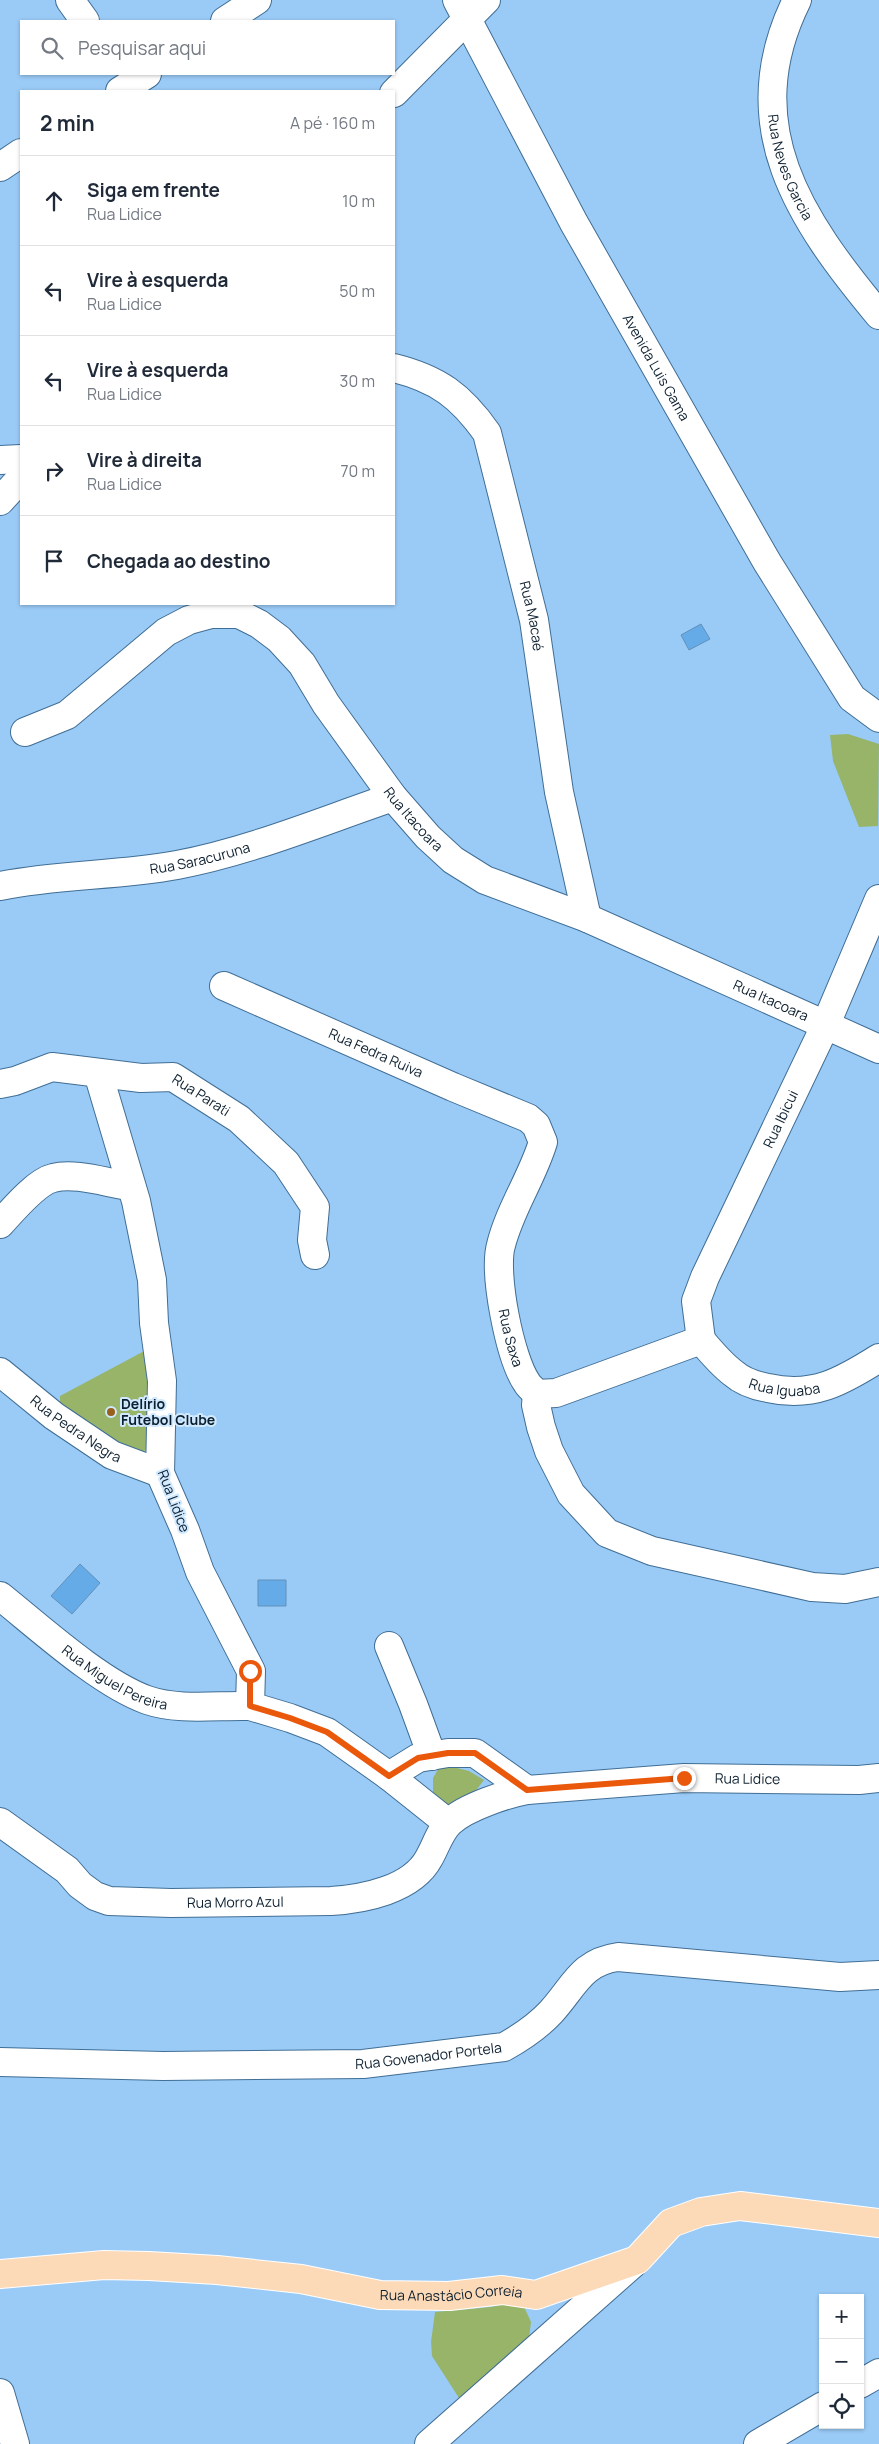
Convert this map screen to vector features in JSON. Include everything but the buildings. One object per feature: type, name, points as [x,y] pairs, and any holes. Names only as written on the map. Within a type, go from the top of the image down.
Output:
[{"type":"main road","name":"Rua Anastácio Correia","points":[[0,2274],[104,2265],[149,2266],[301,2279],[380,2296],[449,2296],[502,2290],[536,2295],[637,2260],[671,2224],[701,2212],[740,2206],[879,2223]]},
{"type":"street","points":[[70,0],[85,20]]},
{"type":"street","points":[[227,20],[257,0]]},
{"type":"street","name":"Rua Neves Garcia","points":[[797,0],[784,27],[772,88],[776,138],[781,160],[796,197],[810,224],[879,316]]},
{"type":"street","points":[[395,93],[470,6]]},
{"type":"street","name":"Avenida Luis Gama","points":[[470,6],[574,223],[767,562],[852,698],[879,718]]},
{"type":"street","points":[[0,167],[20,153]]},
{"type":"street","name":"Rua Macaé","points":[[395,368],[420,375],[451,391],[472,412],[487,433],[534,620],[559,792],[587,918]]},
{"type":"street","points":[[0,460],[20,459]]},
{"type":"street","points":[[0,501],[20,479]]},
{"type":"street","name":"Rua Itacoara","points":[[25,732],[68,715],[166,632],[189,620],[211,614],[239,614],[259,624],[279,639],[302,664],[326,704],[393,797],[428,837],[453,860],[485,880],[587,918],[826,1024],[879,1050]]},
{"type":"street","name":"Rua Saracuruna","points":[[0,886],[76,876],[138,872],[212,857],[229,853],[393,797]]},
{"type":"street","name":"Rua Ibicui","points":[[701,1340],[696,1301],[705,1277],[826,1024],[879,899]]},
{"type":"street","name":"Rua Fedra Ruiva","points":[[224,986],[453,1088],[528,1118]]},
{"type":"street","name":"Rua Parati","points":[[0,1084],[15,1081],[52,1067],[141,1078],[174,1077],[239,1119],[286,1163],[316,1207],[312,1240],[315,1256]]},
{"type":"street","name":"Rua Lidice","points":[[98,1073],[136,1201],[152,1280],[154,1323],[162,1381],[160,1473],[185,1530],[200,1572],[250,1671],[250,1706]]},
{"type":"street","name":"Rua Saxa","points":[[528,1118],[536,1125],[543,1142],[538,1158],[510,1218],[500,1247],[500,1265],[505,1316],[513,1350],[527,1383],[537,1394]]},
{"type":"street","points":[[0,1224],[35,1189],[52,1178],[83,1177],[130,1186]]},
{"type":"street","points":[[701,1340],[556,1393],[537,1394],[536,1404],[549,1451],[571,1494],[607,1533],[652,1551],[812,1587],[845,1589],[879,1582]]},
{"type":"street","name":"Rua Iguaba","points":[[701,1340],[734,1375],[760,1387],[789,1393],[821,1389],[849,1377],[879,1358]]},
{"type":"street","name":"Rua Pedra Negra","points":[[0,1372],[54,1416],[112,1455],[160,1473]]},
{"type":"street","name":"Rua Miguel Pereira","points":[[0,1596],[111,1681],[147,1700],[183,1706],[250,1706]]},
{"type":"street","points":[[389,1646],[432,1756]]},
{"type":"street","points":[[250,1706],[327,1732],[389,1776],[454,1818]]},
{"type":"street","points":[[389,1776],[418,1758],[475,1753],[527,1790]]},
{"type":"street","name":"Rua Lidice","points":[[454,1818],[509,1794],[527,1790],[684,1778],[826,1780],[879,1778]]},
{"type":"street","name":"Rua Morro Azul","points":[[0,1822],[67,1870],[80,1885],[95,1896],[123,1903],[161,1903],[331,1901],[355,1899],[386,1892],[416,1874],[429,1860],[454,1818]]},
{"type":"street","name":"Rua Govenador Portela","points":[[12,2062],[163,2066],[363,2064],[504,2046],[522,2038],[552,2011],[580,1974],[602,1959],[618,1957],[840,1977],[879,1975]]},
{"type":"street","points":[[0,2044],[12,2062]]},
{"type":"street","points":[[429,2444],[637,2260]]},
{"type":"street","points":[[864,2382],[879,2373]]},
{"type":"street","points":[[0,2393],[15,2444]]},
{"type":"street","points":[[758,2444],[819,2408]]},
{"type":"green space","points":[[848,734],[879,744],[878,826],[859,827],[833,761],[830,735]]},
{"type":"green space","points":[[148,1349],[153,1439],[143,1453],[104,1435],[60,1408],[60,1396]]},
{"type":"green space","points":[[441,1764],[469,1771],[484,1780],[471,1797],[448,1806],[433,1798],[433,1778]]},
{"type":"green space","points":[[521,2300],[531,2322],[529,2338],[459,2398],[432,2356],[431,2342],[435,2312],[491,2307]]},
{"type":"place","name":"Delírio Futebol Clube","points":[[111,1412]]},
{"type":"route","points":[[250,1671],[250,1706],[327,1732],[389,1776],[418,1758],[448,1753],[475,1753],[497,1766],[527,1790],[684,1778]]}]
